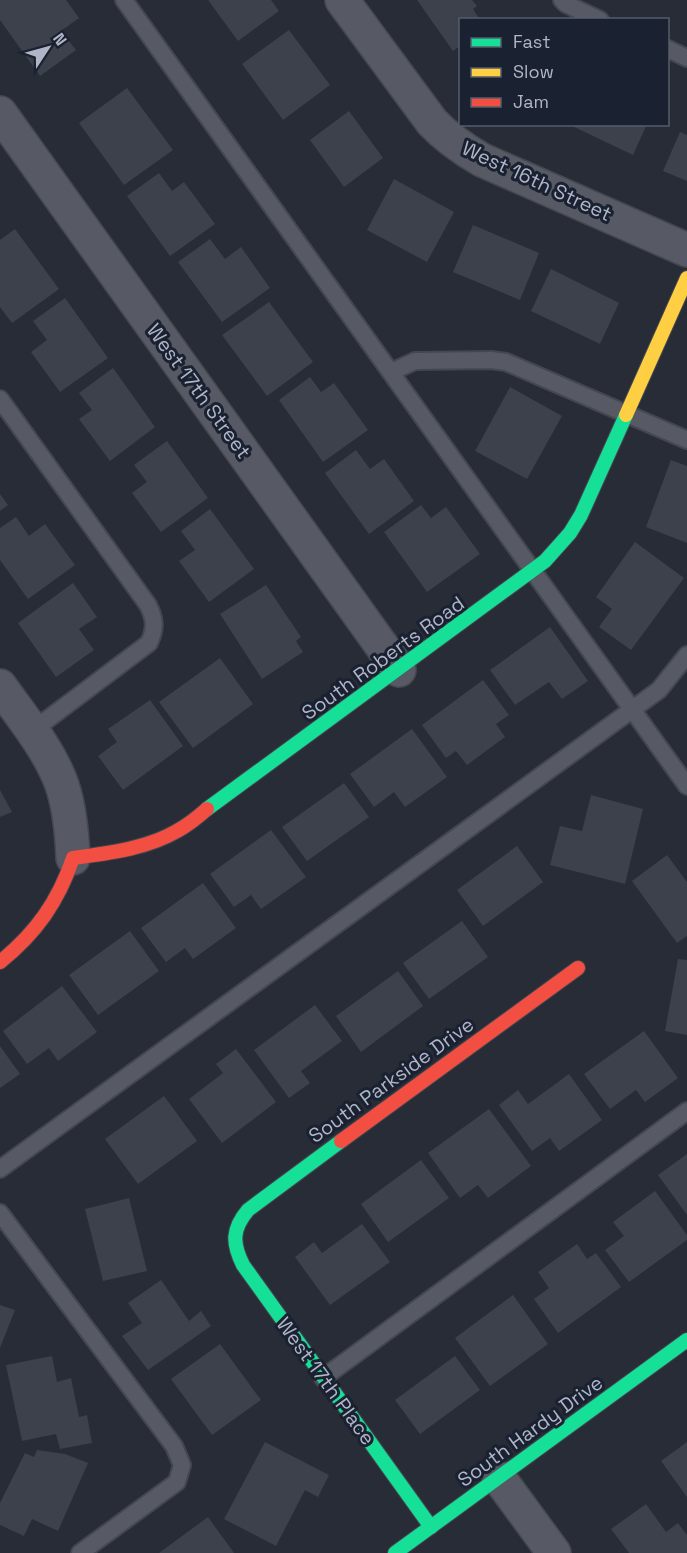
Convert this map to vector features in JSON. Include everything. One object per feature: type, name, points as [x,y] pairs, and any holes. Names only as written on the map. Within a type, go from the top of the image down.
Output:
[{"type":"street","name":"West 16th Street","points":[[342,0],[432,122],[445,136],[464,150],[493,165],[687,250]]},
{"type":"street","name":"West 17th Street","points":[[0,113],[399,670]]},
{"type":"street","name":"South Roberts Road","points":[[73,858],[130,849],[160,840],[178,831],[533,571],[557,549],[581,515],[687,278]]},
{"type":"street","points":[[0,686],[49,757],[62,783],[70,818],[73,858],[65,884],[53,907],[19,948],[0,962]]},
{"type":"street","name":"South Parkside Drive","points":[[234,1230],[238,1220],[256,1203],[578,968]]},
{"type":"street","name":"West 17th Place","points":[[234,1230],[234,1242],[243,1265],[431,1527]]},
{"type":"street","name":"South Hardy Drive","points":[[395,1553],[687,1340]]},
{"type":"street","points":[[499,1478],[554,1553]]},
{"type":"lane","points":[[124,0],[687,786]]},
{"type":"lane","points":[[562,0],[596,18]]},
{"type":"lane","points":[[669,49],[687,58]]},
{"type":"lane","points":[[391,372],[416,361],[491,360],[506,362],[687,440]]},
{"type":"lane","points":[[0,399],[154,616],[155,631],[149,642],[32,731]]},
{"type":"lane","points":[[0,1169],[659,690],[687,655]]},
{"type":"lane","points":[[323,1378],[687,1111]]},
{"type":"lane","points":[[0,1213],[174,1446],[182,1465],[177,1482],[80,1553]]},
{"type":"building","points":[[0,0],[66,0],[79,18],[61,31],[76,50],[40,76],[0,20]]},
{"type":"building","points":[[208,0],[271,0],[279,11],[238,41]]},
{"type":"building","points":[[417,0],[472,0],[477,6],[473,9],[479,18],[459,18],[459,47],[453,51]]},
{"type":"building","points":[[289,30],[330,85],[283,120],[242,64]]},
{"type":"building","points":[[127,88],[173,150],[124,185],[79,123]]},
{"type":"building","points":[[349,111],[383,158],[344,187],[310,140]]},
{"type":"building","points":[[572,126],[646,126],[633,155]]},
{"type":"building","points":[[680,132],[687,135],[687,181],[663,171]]},
{"type":"building","points":[[159,173],[172,191],[184,182],[215,224],[170,256],[127,196]]},
{"type":"building","points":[[394,179],[454,212],[427,262],[367,230]]},
{"type":"building","points":[[473,225],[539,253],[520,300],[453,272]]},
{"type":"building","points":[[15,229],[59,289],[12,323],[0,307],[0,240]]},
{"type":"building","points":[[210,239],[225,259],[241,247],[270,288],[222,322],[178,262]]},
{"type":"building","points":[[551,269],[619,303],[600,344],[531,311]]},
{"type":"building","points":[[65,298],[108,358],[60,392],[31,352],[47,340],[33,321]]},
{"type":"building","points":[[269,302],[313,362],[267,396],[222,335]]},
{"type":"building","points":[[113,368],[155,427],[110,461],[79,419],[92,410],[79,393]]},
{"type":"building","points":[[310,377],[321,392],[334,383],[368,430],[323,462],[279,400]]},
{"type":"building","points":[[510,387],[562,416],[527,479],[475,451]]},
{"type":"building","points":[[167,441],[208,498],[161,532],[132,493],[147,482],[134,465]]},
{"type":"building","points":[[356,450],[370,469],[384,459],[414,501],[369,534],[325,473]]},
{"type":"building","points":[[671,460],[687,466],[687,543],[646,527]]},
{"type":"building","points":[[0,494],[8,505],[0,511]]},
{"type":"building","points":[[421,505],[431,518],[446,507],[480,554],[427,592],[384,532]]},
{"type":"building","points":[[210,509],[254,569],[209,602],[179,561],[195,550],[181,531]]},
{"type":"building","points":[[16,517],[29,536],[45,524],[75,565],[28,599],[0,560],[0,528]]},
{"type":"building","points":[[635,542],[684,578],[631,650],[599,627],[612,609],[596,597]]},
{"type":"building","points":[[73,583],[97,617],[79,629],[94,650],[56,677],[18,623]]},
{"type":"building","points":[[266,585],[301,637],[296,641],[303,652],[262,679],[220,614]]},
{"type":"building","points":[[550,627],[588,681],[562,699],[549,682],[515,705],[490,670]]},
{"type":"building","points":[[220,658],[253,704],[193,748],[159,702]]},
{"type":"building","points":[[483,680],[509,715],[496,724],[505,737],[467,765],[456,751],[446,758],[422,725]]},
{"type":"building","points":[[150,700],[183,746],[123,790],[98,756],[117,742],[108,729]]},
{"type":"building","points":[[412,729],[447,777],[405,807],[394,792],[374,807],[350,774]]},
{"type":"building","points":[[344,783],[369,817],[307,861],[282,827]]},
{"type":"building","points":[[0,790],[12,812],[0,817]]},
{"type":"building","points":[[591,795],[643,809],[625,884],[550,865],[560,826],[582,831]]},
{"type":"building","points":[[271,830],[306,877],[261,909],[251,895],[234,907],[210,874]]},
{"type":"building","points":[[517,846],[543,882],[483,926],[457,890]]},
{"type":"building","points":[[667,855],[687,882],[687,936],[677,943],[632,881]]},
{"type":"building","points":[[203,883],[236,928],[193,959],[185,948],[166,962],[141,928]]},
{"type":"building","points":[[462,921],[488,957],[429,999],[403,963]]},
{"type":"building","points":[[130,931],[159,971],[98,1015],[69,975]]},
{"type":"building","points":[[678,959],[687,960],[687,1035],[665,1031]]},
{"type":"building","points":[[398,971],[423,1006],[361,1052],[336,1016]]},
{"type":"building","points":[[62,986],[97,1032],[58,1061],[49,1048],[27,1064],[3,1031]]},
{"type":"building","points":[[315,1005],[342,1041],[301,1071],[310,1083],[289,1098],[254,1050]]},
{"type":"building","points":[[644,1031],[678,1078],[645,1102],[636,1090],[610,1109],[584,1074]]},
{"type":"building","points":[[0,1046],[20,1074],[0,1088]]},
{"type":"building","points":[[236,1049],[276,1102],[222,1143],[189,1099],[223,1073],[216,1064]]},
{"type":"building","points":[[569,1074],[602,1120],[559,1151],[550,1138],[532,1151],[499,1105],[518,1090],[528,1104]]},
{"type":"building","points":[[164,1096],[197,1141],[138,1184],[105,1139]]},
{"type":"building","points":[[489,1109],[531,1166],[488,1198],[478,1185],[460,1198],[428,1153]]},
{"type":"building","points":[[687,1154],[687,1215],[658,1175]]},
{"type":"building","points":[[421,1160],[449,1198],[388,1242],[361,1204]]},
{"type":"building","points":[[655,1191],[687,1235],[687,1240],[629,1282],[605,1250],[624,1236],[613,1222]]},
{"type":"building","points":[[129,1198],[147,1271],[103,1281],[85,1209]]},
{"type":"building","points":[[362,1224],[390,1262],[330,1305],[295,1257],[314,1242],[322,1253]]},
{"type":"building","points":[[577,1244],[587,1259],[596,1253],[621,1287],[558,1333],[534,1299],[549,1288],[538,1272]]},
{"type":"building","points":[[161,1280],[189,1321],[201,1311],[211,1326],[148,1370],[122,1336],[142,1323],[128,1303]]},
{"type":"building","points":[[513,1295],[548,1344],[490,1386],[455,1338]]},
{"type":"building","points":[[0,1305],[15,1310],[0,1348]]},
{"type":"building","points":[[220,1344],[261,1400],[212,1435],[171,1379]]},
{"type":"building","points":[[52,1356],[57,1382],[71,1378],[79,1417],[87,1415],[92,1443],[60,1449],[56,1434],[22,1441],[6,1365]]},
{"type":"building","points":[[455,1356],[480,1390],[420,1434],[395,1400]]},
{"type":"building","points":[[265,1442],[329,1475],[318,1497],[305,1490],[276,1546],[224,1519]]},
{"type":"building","points":[[687,1442],[687,1497],[661,1461]]},
{"type":"building","points":[[37,1450],[65,1454],[88,1463],[58,1531],[32,1519],[24,1536],[0,1525],[0,1503],[25,1453],[34,1457]]},
{"type":"building","points":[[646,1504],[666,1532],[678,1523],[687,1535],[687,1553],[629,1553],[611,1529]]},
{"type":"building","points":[[208,1517],[234,1553],[159,1553]]},
{"type":"traffic: fast","points":[[207,809],[545,561],[570,533],[581,515],[626,415]]},
{"type":"traffic: fast","points":[[341,1141],[248,1210],[236,1230],[237,1250],[243,1265],[431,1527]]},
{"type":"traffic: fast","points":[[395,1553],[687,1340]]},
{"type":"traffic: slow","points":[[626,415],[687,278]]},
{"type":"traffic: jam","points":[[0,962],[24,940],[44,916],[53,903],[73,858],[153,842],[181,829],[207,809]]},
{"type":"traffic: jam","points":[[341,1141],[578,968]]}]
